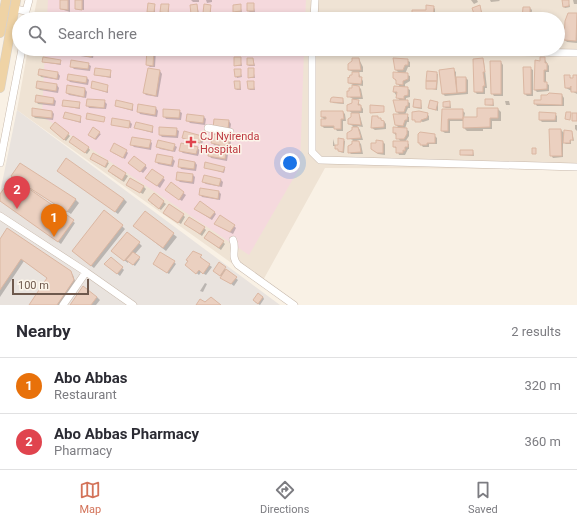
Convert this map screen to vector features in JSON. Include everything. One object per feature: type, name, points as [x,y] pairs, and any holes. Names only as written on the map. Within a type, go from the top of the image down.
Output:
[{"type":"main road","points":[[0,33],[6,0]]},
{"type":"main road","points":[[0,88],[12,22]]},
{"type":"street","points":[[15,5],[26,11],[29,0]]},
{"type":"street","points":[[314,12],[315,0]]},
{"type":"street","points":[[565,53],[577,53]]},
{"type":"street","points":[[0,162],[21,56]]},
{"type":"street","points":[[312,56],[312,152],[320,160],[577,167]]},
{"type":"street","points":[[208,128],[230,132]]},
{"type":"street","points":[[0,216],[86,272],[133,305]]},
{"type":"street","points":[[233,240],[235,244],[233,256],[238,265],[294,305]]},
{"type":"street","points":[[63,305],[86,272]]},
{"type":"shaded area","points":[[37,0],[577,0],[577,169],[325,168],[261,284],[17,110],[27,56],[565,56],[565,12],[34,12]]},
{"type":"shaded area","points":[[48,0],[306,0],[305,12],[47,12]]},
{"type":"shaded area","name":"CJ Nyirenda Hospital","points":[[45,56],[304,56],[300,167],[249,255],[42,116]]},
{"type":"shaded area","points":[[17,110],[280,305],[0,305],[0,193]]},
{"type":"building","points":[[60,0],[68,0],[68,10],[60,9]]},
{"type":"building","points":[[75,0],[82,0],[82,10],[75,9]]},
{"type":"building","points":[[562,0],[569,0],[569,6],[563,7]]},
{"type":"building","points":[[148,3],[155,4],[154,12],[147,12]]},
{"type":"building","points":[[247,3],[254,3],[254,11],[247,11]]},
{"type":"building","points":[[161,4],[169,4],[168,12],[160,12]]},
{"type":"building","points":[[197,4],[198,12],[191,12],[190,5]]},
{"type":"building","points":[[204,4],[211,5],[210,12],[203,12]]},
{"type":"building","points":[[241,4],[241,11],[233,12],[233,5]]},
{"type":"building","points":[[426,5],[434,6],[434,12],[412,12],[412,10],[426,10]]},
{"type":"building","points":[[480,5],[481,12],[473,12],[472,8]]},
{"type":"building","points":[[523,7],[530,7],[530,12],[523,12]]},
{"type":"building","points":[[568,13],[577,13],[576,41],[565,40],[565,21]]},
{"type":"building","points":[[147,56],[154,56],[153,66],[146,65]]},
{"type":"building","points":[[43,57],[61,60],[60,64],[42,62]]},
{"type":"building","points":[[234,57],[241,57],[241,65],[234,66]]},
{"type":"building","points":[[540,57],[545,57],[545,63],[547,63],[547,70],[544,70],[544,82],[547,82],[547,89],[534,90],[535,60],[540,61]]},
{"type":"building","points":[[247,58],[253,58],[254,65],[247,65]]},
{"type":"building","points":[[352,58],[359,58],[361,70],[348,70],[348,64],[352,61]]},
{"type":"building","points":[[393,58],[408,59],[408,65],[405,65],[403,70],[395,70]]},
{"type":"building","points":[[483,58],[485,86],[483,86],[483,92],[474,92],[473,59]]},
{"type":"building","points":[[71,60],[89,63],[88,69],[70,67]]},
{"type":"building","points":[[490,61],[501,61],[501,94],[491,94]]},
{"type":"building","points":[[523,67],[531,67],[531,94],[524,94]]},
{"type":"building","points":[[95,68],[111,70],[110,77],[94,75]]},
{"type":"building","points":[[148,68],[160,70],[156,96],[143,93]]},
{"type":"building","points":[[248,68],[254,68],[254,77],[248,78]]},
{"type":"building","points":[[454,68],[457,93],[442,94],[439,70]]},
{"type":"building","points":[[39,69],[58,72],[57,79],[38,75]]},
{"type":"building","points":[[234,69],[241,69],[241,76],[235,77]]},
{"type":"building","points":[[427,71],[437,72],[437,81],[426,81]]},
{"type":"building","points":[[352,72],[359,72],[359,77],[362,77],[361,84],[348,83],[348,77],[349,78],[350,75],[352,75]]},
{"type":"building","points":[[393,72],[408,73],[408,79],[403,81],[403,85],[396,84],[396,80],[393,78]]},
{"type":"building","points":[[68,74],[87,77],[86,83],[67,80]]},
{"type":"building","points":[[564,75],[570,75],[570,78],[573,78],[573,75],[577,75],[577,92],[571,92],[571,86],[570,88],[565,88]]},
{"type":"building","points":[[456,77],[466,77],[466,92],[457,93]]},
{"type":"building","points":[[37,81],[57,84],[56,91],[36,88]]},
{"type":"building","points":[[92,81],[108,85],[107,92],[91,88]]},
{"type":"building","points":[[234,81],[240,81],[240,89],[235,89]]},
{"type":"building","points":[[247,81],[254,81],[254,89],[248,89]]},
{"type":"building","points":[[426,81],[437,81],[436,89],[426,89]]},
{"type":"building","points":[[67,85],[85,88],[84,97],[66,93]]},
{"type":"building","points":[[352,85],[359,86],[361,97],[347,97],[347,91],[349,91],[349,88],[352,88]]},
{"type":"building","points":[[394,86],[408,87],[408,95],[404,96],[404,99],[396,98],[397,92],[393,92]]},
{"type":"building","points":[[549,93],[562,94],[562,105],[534,104],[534,100],[541,100],[541,95],[547,95]]},
{"type":"building","points":[[36,95],[54,98],[53,104],[35,102]]},
{"type":"building","points":[[331,98],[343,98],[343,103],[330,102]]},
{"type":"building","points":[[87,99],[105,100],[104,108],[86,106]]},
{"type":"building","points":[[352,99],[359,100],[358,105],[361,105],[361,111],[347,111],[347,105],[352,103]]},
{"type":"building","points":[[414,99],[421,100],[421,108],[413,107]]},
{"type":"building","points":[[485,99],[493,99],[493,105],[485,105]]},
{"type":"building","points":[[63,100],[80,102],[79,108],[62,106]]},
{"type":"building","points":[[116,100],[133,104],[132,110],[115,106]]},
{"type":"building","points":[[393,100],[408,100],[408,106],[406,106],[404,112],[396,112]]},
{"type":"building","points":[[430,100],[438,102],[436,110],[428,108]]},
{"type":"building","points":[[450,101],[450,107],[443,107],[443,102]]},
{"type":"building","points":[[138,104],[156,107],[155,115],[137,112]]},
{"type":"building","points":[[370,105],[384,106],[384,112],[370,113]]},
{"type":"building","points":[[32,108],[52,111],[52,118],[32,116]]},
{"type":"building","points":[[477,108],[498,108],[498,118],[490,118],[490,127],[463,128],[463,117],[477,117]]},
{"type":"building","points":[[163,109],[180,110],[179,118],[163,117]]},
{"type":"building","points":[[442,109],[463,109],[463,119],[448,119],[448,131],[441,131]]},
{"type":"building","points":[[321,111],[343,111],[344,119],[341,119],[341,129],[334,129],[334,126],[321,126],[321,119],[326,119],[326,117],[321,117]]},
{"type":"building","points":[[419,111],[428,113],[427,118],[421,120],[421,122],[415,122],[415,120],[412,120],[412,112]]},
{"type":"building","points":[[65,112],[81,116],[80,122],[63,118]]},
{"type":"building","points":[[539,112],[556,113],[555,120],[539,120]]},
{"type":"building","points":[[566,112],[571,112],[570,120],[565,119]]},
{"type":"building","points":[[87,113],[105,117],[104,122],[86,119]]},
{"type":"building","points":[[351,113],[359,113],[361,125],[348,124],[348,119],[351,117]]},
{"type":"building","points":[[572,113],[577,113],[577,121],[572,121]]},
{"type":"building","points":[[187,114],[204,116],[203,123],[186,121]]},
{"type":"building","points":[[393,114],[408,114],[407,120],[405,120],[403,126],[395,125]]},
{"type":"building","points":[[372,116],[378,116],[378,118],[381,118],[381,120],[384,121],[384,127],[371,128]]},
{"type":"building","points":[[112,118],[130,121],[129,128],[111,125]]},
{"type":"building","points":[[214,119],[229,120],[228,129],[213,128]]},
{"type":"building","points":[[55,122],[69,133],[64,140],[50,128]]},
{"type":"building","points":[[136,122],[153,126],[152,132],[134,128]]},
{"type":"building","points":[[93,127],[100,132],[95,139],[88,135]]},
{"type":"building","points":[[159,127],[177,128],[176,136],[159,135]]},
{"type":"building","points":[[352,127],[358,127],[361,138],[347,139],[347,133],[352,130]]},
{"type":"building","points":[[393,127],[407,128],[407,134],[404,139],[396,139],[396,133],[393,133]]},
{"type":"building","points":[[549,129],[561,129],[562,156],[550,156]]},
{"type":"building","points":[[564,130],[572,131],[573,140],[570,140],[570,143],[563,143]]},
{"type":"building","points":[[184,131],[202,136],[200,143],[182,138]]},
{"type":"building","points":[[420,132],[435,134],[435,143],[420,145],[420,143],[418,143],[418,134]]},
{"type":"building","points":[[213,134],[230,138],[228,147],[211,143]]},
{"type":"building","points":[[73,136],[89,147],[85,153],[69,142]]},
{"type":"building","points":[[132,137],[151,140],[149,148],[130,145]]},
{"type":"building","points":[[338,138],[344,139],[343,152],[335,149],[335,145],[338,145]]},
{"type":"building","points":[[158,140],[175,144],[173,151],[156,147]]},
{"type":"building","points":[[376,140],[383,141],[383,153],[377,153],[371,149],[371,143],[376,143]]},
{"type":"building","points":[[352,141],[359,141],[361,152],[348,153],[348,146],[352,144]]},
{"type":"building","points":[[393,141],[408,141],[408,147],[405,147],[405,151],[403,150],[403,153],[396,153],[396,147],[393,147]]},
{"type":"building","points":[[114,143],[127,150],[123,158],[110,151]]},
{"type":"building","points":[[181,143],[198,147],[196,154],[179,151]]},
{"type":"building","points":[[209,148],[226,151],[225,159],[208,156]]},
{"type":"building","points":[[532,148],[536,148],[536,154],[532,154]]},
{"type":"building","points":[[460,150],[473,150],[473,155],[460,155]]},
{"type":"building","points":[[93,153],[108,161],[105,167],[90,159]]},
{"type":"building","points":[[157,154],[173,157],[171,165],[155,162]]},
{"type":"building","points":[[134,156],[146,165],[140,172],[128,163]]},
{"type":"building","points":[[66,158],[124,199],[115,212],[57,171]]},
{"type":"building","points":[[179,159],[195,162],[194,169],[178,167]]},
{"type":"building","points":[[205,162],[225,167],[223,172],[204,168]]},
{"type":"building","points":[[20,163],[76,199],[67,212],[11,176]]},
{"type":"building","points":[[113,165],[126,173],[122,180],[108,171]]},
{"type":"building","points":[[152,169],[164,177],[157,186],[145,178]]},
{"type":"building","points":[[177,172],[193,174],[192,182],[176,180]]},
{"type":"building","points":[[204,175],[221,179],[219,186],[202,182]]},
{"type":"building","points":[[12,177],[74,220],[58,242],[0,201],[0,194]]},
{"type":"building","points":[[130,178],[144,186],[140,193],[126,185]]},
{"type":"building","points":[[171,182],[184,192],[179,200],[165,190]]},
{"type":"building","points":[[200,188],[219,191],[218,199],[199,195]]},
{"type":"building","points":[[154,193],[164,201],[159,209],[148,200]]},
{"type":"building","points":[[200,201],[215,212],[210,218],[194,209]]},
{"type":"building","points":[[169,204],[184,214],[178,223],[163,213]]},
{"type":"building","points":[[104,210],[123,225],[91,266],[72,251]]},
{"type":"building","points":[[145,211],[174,233],[163,248],[133,226]]},
{"type":"building","points":[[220,215],[235,225],[230,232],[214,224]]},
{"type":"building","points":[[189,217],[205,227],[200,234],[184,224]]},
{"type":"building","points":[[7,228],[71,271],[74,280],[57,305],[29,305],[47,278],[21,259],[0,290],[0,239]]},
{"type":"building","points":[[209,231],[224,241],[219,248],[204,238]]},
{"type":"building","points":[[127,232],[140,242],[124,261],[111,251]]},
{"type":"building","points":[[193,251],[202,255],[200,257],[210,264],[203,274],[199,270],[196,274],[185,265],[188,261],[186,260]]},
{"type":"building","points":[[133,252],[140,257],[133,265],[126,260]]},
{"type":"building","points":[[160,252],[175,261],[167,273],[153,264]]},
{"type":"building","points":[[111,257],[123,267],[117,274],[104,264]]},
{"type":"building","points":[[219,262],[226,267],[220,276],[213,271]]},
{"type":"building","points":[[226,269],[237,277],[231,284],[220,278]]},
{"type":"building","points":[[83,286],[97,297],[91,305],[70,305]]},
{"type":"building","points":[[258,293],[263,297],[258,304],[253,300]]},
{"type":"building","points":[[211,297],[221,305],[196,305],[200,299],[205,302]]},
{"type":"place","name":"CJ Nyirenda Hospital","points":[[191,142]]},
{"type":"place","name":"Abo Abbas Pharmacy","points":[[17,209]]},
{"type":"place","name":"Abo Abbas","points":[[54,237]]}]
